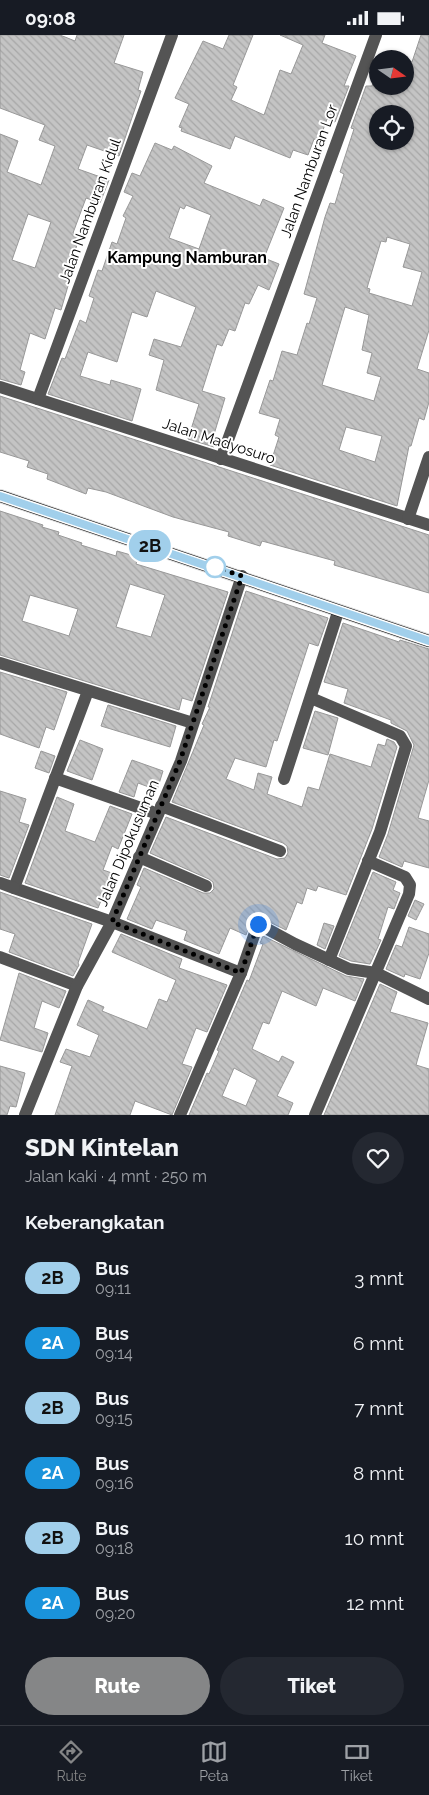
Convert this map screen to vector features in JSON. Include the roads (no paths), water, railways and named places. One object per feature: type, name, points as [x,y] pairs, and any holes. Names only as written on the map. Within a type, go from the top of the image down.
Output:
[{"type":"main road","points":[[0,497],[242,576],[338,612],[429,641]]},
{"type":"street","name":"Jalan Namburan Kidul","points":[[38,399],[172,35]]},
{"type":"street","name":"Jalan Namburan Lor","points":[[221,459],[376,35]]},
{"type":"street","name":"Jalan Madyosuro","points":[[0,387],[429,525]]},
{"type":"street","points":[[408,519],[429,457]]},
{"type":"street","name":"Jalan Dipokusuman","points":[[24,1115],[77,986],[112,922],[160,810],[193,723],[242,576]]},
{"type":"street","points":[[284,779],[338,612]]},
{"type":"street","points":[[0,663],[193,723]]},
{"type":"street","points":[[14,887],[88,691]]},
{"type":"street","points":[[311,698],[400,736],[406,746],[380,832],[329,960]]},
{"type":"street","points":[[55,778],[160,810],[280,851]]},
{"type":"street","points":[[139,857],[206,886]]},
{"type":"street","points":[[315,1115],[409,895],[410,885],[405,877],[368,861]]},
{"type":"street","points":[[0,883],[112,922],[241,973]]},
{"type":"street","points":[[180,1115],[241,973],[258,924],[349,969],[376,973],[429,999]]},
{"type":"street","points":[[0,957],[77,986]]},
{"type":"district","name":"Kampung Namburan","points":[[187,257]]}]
